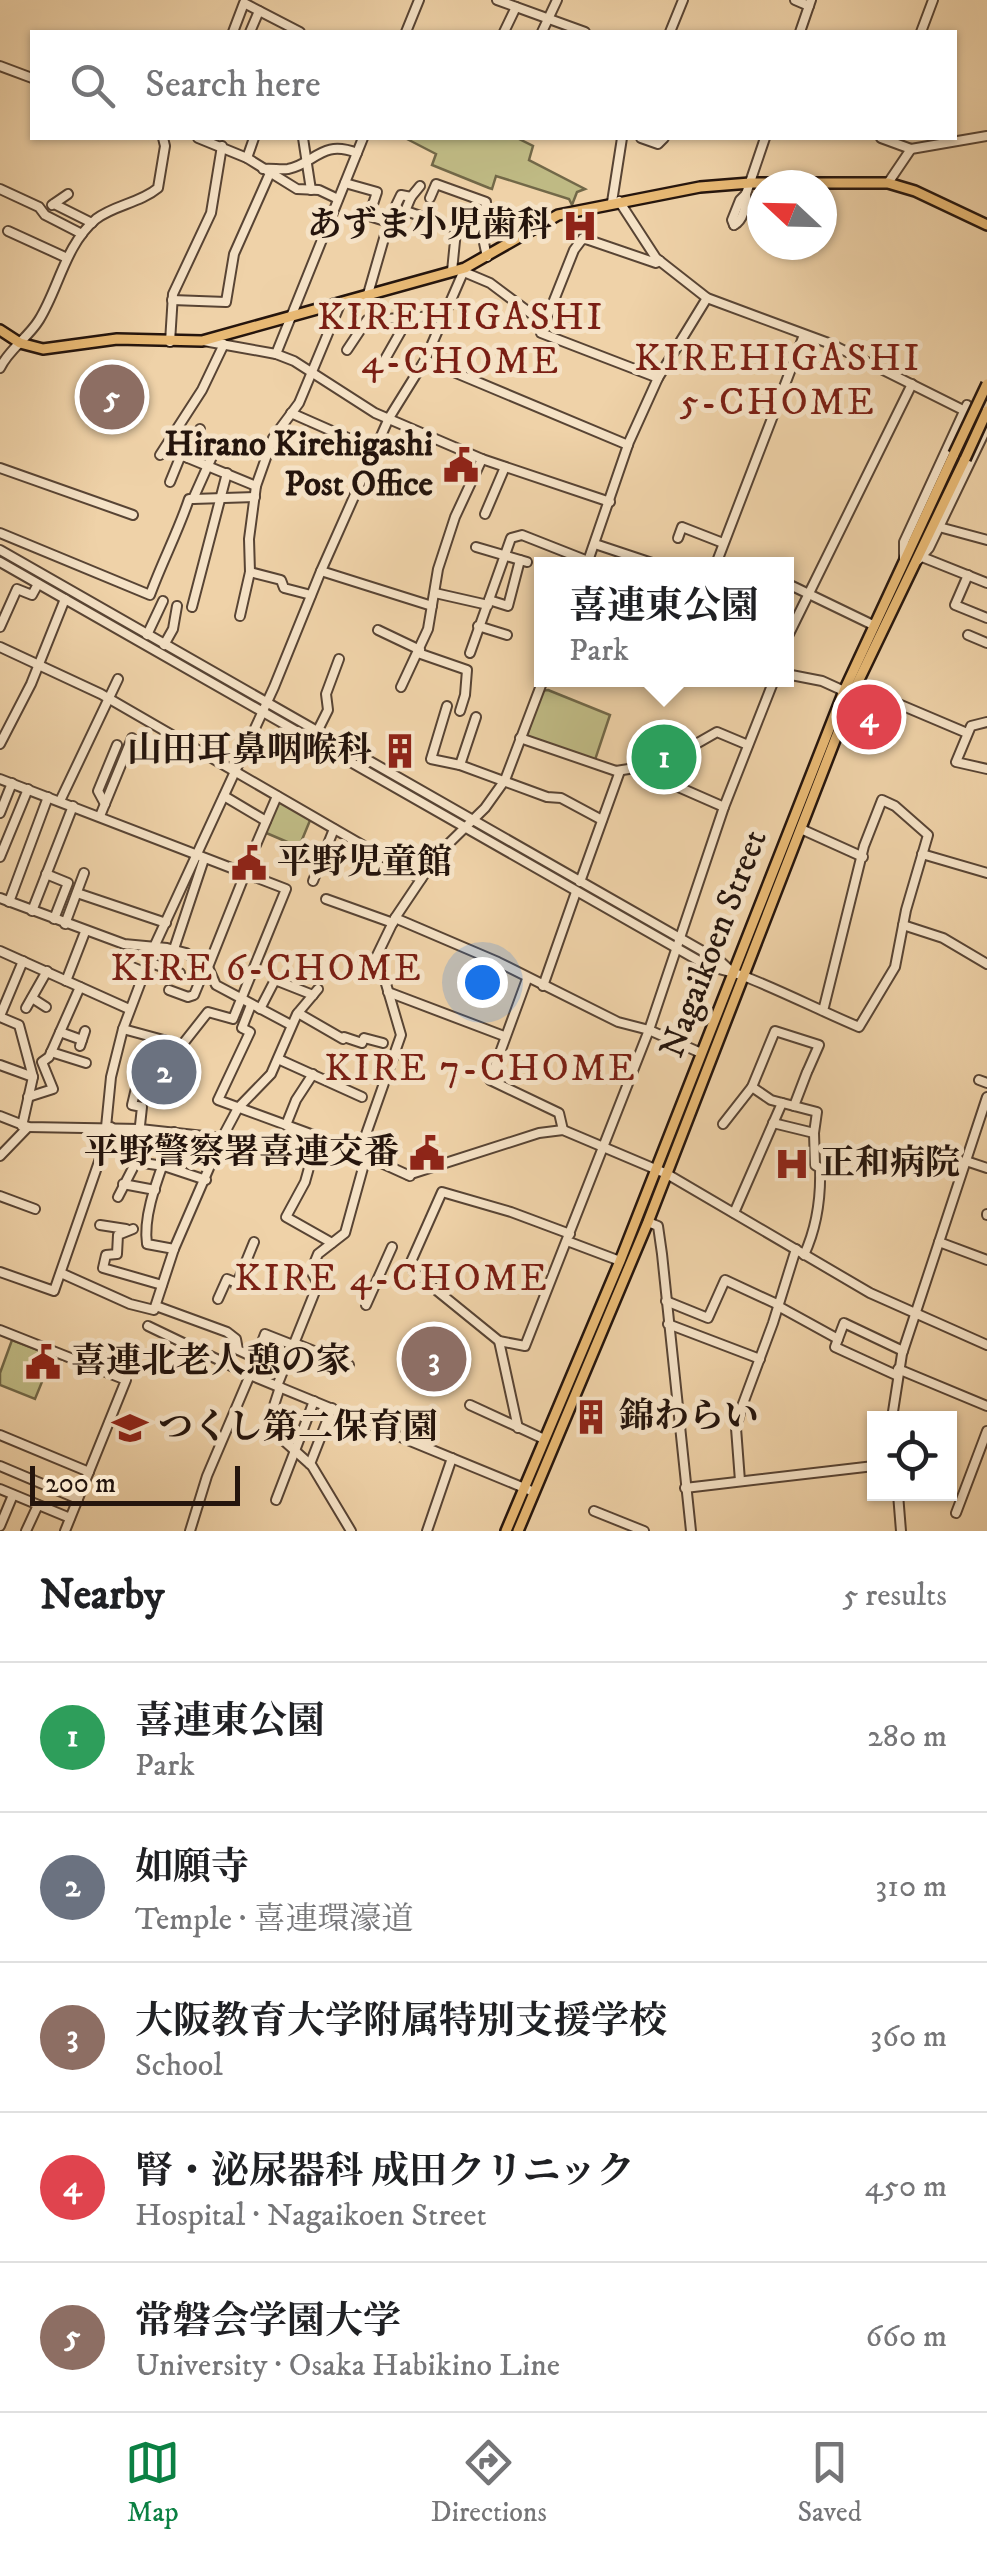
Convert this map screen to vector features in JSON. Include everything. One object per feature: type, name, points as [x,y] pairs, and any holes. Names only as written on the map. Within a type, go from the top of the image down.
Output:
[{"type":"main road","points":[[837,182],[888,182],[987,226]]},
{"type":"main road","points":[[0,330],[20,342],[50,349],[117,339],[202,340],[460,270],[558,215],[700,186],[747,183]]},
{"type":"main road","name":"Nagaikoen Street","points":[[506,1531],[529,1490],[648,1222],[856,686],[987,384]]},
{"type":"main road","name":"Nagaikoen Street","points":[[959,456],[987,410]]},
{"type":"main road","name":"Nagaikoen Street","points":[[518,1531],[544,1439],[620,1261],[844,691],[873,624],[908,563]]},
{"type":"street","points":[[407,30],[419,0]]},
{"type":"street","points":[[497,0],[580,30]]},
{"type":"street","points":[[543,30],[557,0]]},
{"type":"street","points":[[671,30],[683,0]]},
{"type":"street","points":[[795,0],[810,3],[801,30]]},
{"type":"street","points":[[922,30],[933,0]]},
{"type":"street","points":[[234,30],[244,3],[293,30]]},
{"type":"street","points":[[505,30],[516,7]]},
{"type":"street","points":[[251,30],[259,11]]},
{"type":"street","points":[[0,66],[30,77]]},
{"type":"street","points":[[957,139],[987,136]]},
{"type":"street","points":[[0,368],[42,316],[82,234],[106,212],[158,188],[164,140]]},
{"type":"street","points":[[210,140],[297,189],[319,190],[338,199]]},
{"type":"street","points":[[246,158],[253,140]]},
{"type":"street","points":[[304,140],[311,190]]},
{"type":"street","points":[[276,354],[363,140]]},
{"type":"street","points":[[622,140],[615,202],[660,262],[707,298],[831,344],[965,408],[987,424],[939,528],[922,557],[908,563],[904,542],[965,408]]},
{"type":"street","points":[[754,170],[763,140]]},
{"type":"street","points":[[887,140],[911,148],[946,140]]},
{"type":"street","points":[[170,342],[172,300],[212,214],[222,146]]},
{"type":"street","points":[[267,171],[293,168],[319,152],[345,148],[357,153]]},
{"type":"street","points":[[888,182],[911,148]]},
{"type":"street","points":[[172,300],[226,302],[234,254],[267,171]]},
{"type":"street","points":[[344,183],[377,192],[369,216],[388,222],[401,195],[411,197]]},
{"type":"street","points":[[430,198],[436,184],[486,202],[483,238],[487,257]]},
{"type":"street","points":[[420,186],[405,214],[483,238]]},
{"type":"street","points":[[0,189],[82,234]]},
{"type":"street","points":[[44,211],[68,194]]},
{"type":"street","points":[[54,204],[92,223]]},
{"type":"street","points":[[8,231],[67,258]]},
{"type":"street","points":[[0,1272],[54,1291],[108,1127],[111,1077],[129,1010],[154,947],[200,857],[389,418],[425,360],[443,319],[460,270],[456,231]]},
{"type":"street","points":[[368,294],[385,235]]},
{"type":"street","points":[[658,378],[541,333],[574,250],[583,238],[660,262]]},
{"type":"street","points":[[460,270],[490,282],[545,324]]},
{"type":"street","points":[[590,557],[628,446],[658,378],[707,298]]},
{"type":"street","points":[[240,616],[250,572],[249,539],[256,486],[274,438],[314,372],[341,302]]},
{"type":"street","points":[[347,350],[368,320],[436,316],[443,319]]},
{"type":"street","points":[[380,368],[409,318]]},
{"type":"street","points":[[719,557],[804,335]]},
{"type":"street","points":[[202,340],[276,354],[314,372],[375,413],[482,458],[610,502]]},
{"type":"street","points":[[160,455],[202,390],[224,344]]},
{"type":"street","points":[[425,360],[628,446]]},
{"type":"street","points":[[794,624],[912,384]]},
{"type":"street","points":[[291,413],[375,450]]},
{"type":"street","points":[[188,458],[200,429]]},
{"type":"street","points":[[0,534],[150,596],[170,540],[178,533],[219,441]]},
{"type":"street","points":[[170,482],[181,456],[256,486]]},
{"type":"street","points":[[401,687],[428,630],[438,569],[455,517],[482,458]]},
{"type":"street","points":[[486,514],[505,466]]},
{"type":"street","points":[[0,468],[133,515]]},
{"type":"street","points":[[192,607],[227,473]]},
{"type":"street","points":[[193,499],[255,497]]},
{"type":"street","points":[[678,538],[682,527],[724,543]]},
{"type":"street","points":[[939,528],[987,540]]},
{"type":"street","points":[[470,653],[511,538],[522,534],[574,557]]},
{"type":"street","points":[[595,544],[635,557]]},
{"type":"street","points":[[435,592],[508,606],[524,561],[476,547]]},
{"type":"street","points":[[0,550],[164,644],[264,707],[317,732],[576,892],[678,944]]},
{"type":"street","points":[[922,557],[987,583]]},
{"type":"street","points":[[1,564],[580,882],[718,971],[744,976],[859,1027],[895,967],[928,835],[895,806],[882,800],[864,846],[823,1011]]},
{"type":"street","points":[[321,570],[432,606]]},
{"type":"street","points":[[250,572],[281,580],[284,588],[311,595]]},
{"type":"street","points":[[968,575],[955,606],[986,616]]},
{"type":"street","points":[[0,627],[18,588],[32,595],[38,584]]},
{"type":"street","points":[[794,587],[873,624]]},
{"type":"street","points":[[78,606],[84,598]]},
{"type":"street","points":[[0,744],[39,665],[65,599]]},
{"type":"street","points":[[147,634],[163,600]]},
{"type":"street","points":[[164,644],[173,629],[178,606]]},
{"type":"street","points":[[478,626],[506,636]]},
{"type":"street","points":[[378,630],[467,670],[460,710]]},
{"type":"street","points":[[968,635],[987,643]]},
{"type":"street","points":[[0,646],[108,699],[421,879]]},
{"type":"street","points":[[317,732],[328,710],[326,694],[340,659]]},
{"type":"street","points":[[794,676],[822,681],[844,691]]},
{"type":"street","points":[[60,801],[118,679]]},
{"type":"street","points":[[856,686],[967,734]]},
{"type":"street","points":[[351,1531],[310,1464],[268,1422],[283,1371],[318,1284],[311,1271],[318,1254],[345,1233],[362,1156],[400,1044],[400,1024],[384,977],[371,969],[394,920],[438,854],[485,808],[504,780],[540,687]]},
{"type":"street","points":[[620,1261],[569,1237],[511,1212],[442,1192],[410,1264],[414,1272],[499,1341],[525,1346],[569,1237],[604,1148],[724,807],[771,687]]},
{"type":"street","points":[[446,706],[430,759],[460,765],[547,797],[561,798],[602,820]]},
{"type":"street","points":[[460,765],[476,717]]},
{"type":"street","points":[[987,722],[971,726],[956,762],[987,769]]},
{"type":"street","points":[[673,785],[689,748],[717,732],[748,745]]},
{"type":"street","points":[[100,816],[132,738]]},
{"type":"street","points":[[520,738],[620,771],[635,768],[724,807]]},
{"type":"street","points":[[105,804],[98,791],[116,745]]},
{"type":"street","points":[[580,882],[620,771]]},
{"type":"street","points":[[0,779],[286,889],[232,1018],[204,1014],[182,1045],[123,1030]]},
{"type":"street","points":[[0,812],[12,784]]},
{"type":"street","points":[[0,857],[28,789]]},
{"type":"street","points":[[224,796],[266,821]]},
{"type":"street","points":[[256,845],[277,796]]},
{"type":"street","points":[[48,797],[4,900],[124,944],[174,949],[207,966],[216,985],[291,1026]]},
{"type":"street","points":[[32,910],[73,806]]},
{"type":"street","points":[[313,881],[334,829]]},
{"type":"street","points":[[801,829],[862,857]]},
{"type":"street","points":[[922,854],[987,874]]},
{"type":"street","points":[[174,949],[200,857]]},
{"type":"street","points":[[64,924],[84,872]]},
{"type":"street","points":[[46,874],[68,883],[54,919]]},
{"type":"street","points":[[169,990],[188,997],[194,995],[245,874]]},
{"type":"street","points":[[543,986],[576,892]]},
{"type":"street","points":[[76,893],[166,924]]},
{"type":"street","points":[[330,916],[331,901],[394,920],[498,962],[618,1022],[702,1053]]},
{"type":"street","points":[[903,925],[943,938],[987,964]]},
{"type":"street","points":[[66,980],[85,932]]},
{"type":"street","points":[[0,950],[129,1010]]},
{"type":"street","points":[[2,1151],[25,1126],[32,1077],[19,1025],[0,1016],[23,960]]},
{"type":"street","points":[[125,964],[180,974]]},
{"type":"street","points":[[26,1008],[46,972]]},
{"type":"street","points":[[526,979],[490,1080],[559,1113],[563,1130]]},
{"type":"street","points":[[155,1308],[174,1249],[222,1138],[238,1108],[271,1074],[298,1013],[316,992],[275,980],[242,1028],[250,1032],[218,1100],[238,1108],[346,1147],[409,1176],[539,1133],[563,1130],[667,1174],[804,1256],[915,1314],[987,1345]]},
{"type":"street","points":[[28,1097],[53,1089],[42,1062],[51,1052],[80,987]]},
{"type":"street","points":[[388,992],[504,1036]]},
{"type":"street","points":[[32,998],[46,1006]]},
{"type":"street","points":[[298,1013],[360,1047],[364,1038],[382,1043]]},
{"type":"street","points":[[724,1124],[752,1087],[775,1031],[819,1046],[794,1106]]},
{"type":"street","points":[[60,1032],[82,1039]]},
{"type":"street","points":[[51,1052],[86,1063]]},
{"type":"street","points":[[278,1060],[362,1097]]},
{"type":"street","points":[[0,1065],[32,1077]]},
{"type":"street","points":[[118,1197],[136,1162],[142,1107],[132,1106],[137,1068]]},
{"type":"street","points":[[286,1125],[313,1074]]},
{"type":"street","points":[[752,1087],[782,1103],[817,1112],[815,1165],[820,1168],[821,1195],[814,1234],[804,1256]]},
{"type":"street","points":[[893,1411],[903,1351],[987,1097]]},
{"type":"street","points":[[734,1213],[782,1103]]},
{"type":"street","points":[[0,1116],[25,1126],[108,1127],[222,1138]]},
{"type":"street","points":[[773,1123],[814,1133]]},
{"type":"street","points":[[174,1132],[146,1228],[147,1244],[174,1249]]},
{"type":"street","points":[[332,1244],[286,1217],[305,1182],[312,1157],[343,1159],[346,1147]]},
{"type":"street","points":[[966,1161],[987,1168]]},
{"type":"street","points":[[136,1162],[164,1166],[206,1180]]},
{"type":"street","points":[[123,1184],[155,1190]]},
{"type":"street","points":[[0,1196],[36,1210]]},
{"type":"street","points":[[648,1222],[658,1226],[691,1531]]},
{"type":"street","points":[[100,1225],[146,1228]]},
{"type":"street","points":[[133,1228],[118,1236],[118,1254],[106,1256],[103,1268],[162,1285]]},
{"type":"street","points":[[218,1299],[227,1279],[236,1284],[254,1242]]},
{"type":"street","points":[[939,1242],[987,1260]]},
{"type":"street","points":[[366,1305],[392,1247]]},
{"type":"street","points":[[740,1481],[736,1428],[796,1250]]},
{"type":"street","points":[[62,1272],[130,1304],[155,1308],[232,1335],[238,1350],[283,1371]]},
{"type":"street","points":[[666,1302],[708,1318],[724,1280],[838,1339]]},
{"type":"street","points":[[903,1351],[844,1323],[835,1347],[987,1406]]},
{"type":"street","points":[[668,1324],[760,1359]]},
{"type":"street","points":[[148,1326],[279,1387],[529,1490]]},
{"type":"street","points":[[0,1330],[126,1380],[65,1531]]},
{"type":"street","points":[[262,1342],[265,1334],[350,1365]]},
{"type":"street","points":[[499,1341],[518,1428]]},
{"type":"street","points":[[190,1531],[250,1374]]},
{"type":"street","points":[[276,1500],[314,1401]]},
{"type":"street","points":[[470,1405],[544,1439]]},
{"type":"street","points":[[310,1464],[332,1408]]},
{"type":"street","points":[[956,1512],[987,1430]]},
{"type":"street","points":[[0,1435],[89,1472]]},
{"type":"street","points":[[427,1531],[452,1458]]},
{"type":"street","points":[[0,1466],[78,1500]]},
{"type":"street","points":[[685,1488],[867,1467]]},
{"type":"street","points":[[974,1468],[987,1474]]},
{"type":"street","points":[[0,1490],[70,1518]]},
{"type":"street","points":[[0,1526],[13,1495]]},
{"type":"street","points":[[899,1501],[901,1531]]},
{"type":"street","points":[[26,1531],[38,1505]]},
{"type":"street","points":[[594,1511],[644,1531]]},
{"type":"shaded area","points":[[409,140],[521,140],[533,146],[529,160],[585,189],[577,192],[572,205],[569,199],[496,176],[492,189],[432,165],[436,154]]},
{"type":"shaded area","points":[[548,690],[610,715],[595,760],[527,736],[541,691]]},
{"type":"shaded area","points":[[655,734],[687,747],[671,780],[640,767]]},
{"type":"shaded area","points":[[278,799],[311,818],[299,847],[264,832]]},
{"type":"shaded area","points":[[12,1340],[41,1351],[33,1372],[44,1377],[35,1399],[0,1385],[0,1373]]},
{"type":"place","name":"あずま小児歯科","points":[[580,226]]},
{"type":"place","name":"常磐会学園大学","points":[[112,397]]},
{"type":"place","name":"Hirano Kirehigashi Post Office","points":[[461,465]]},
{"type":"place","name":"腎・泌尿器科 成田クリニック","points":[[869,717]]},
{"type":"place","name":"山田耳鼻咽喉科","points":[[400,751]]},
{"type":"place","name":"喜連東公園","points":[[664,757]]},
{"type":"place","name":"平野児童館","points":[[249,863]]},
{"type":"place","name":"如願寺","points":[[164,1072]]},
{"type":"place","name":"平野警察署喜連交番","points":[[427,1153]]},
{"type":"place","name":"正和病院","points":[[792,1164]]},
{"type":"place","name":"大阪教育大学附属特別支援学校","points":[[434,1359]]},
{"type":"place","name":"喜連北老人憩の家","points":[[43,1362]]},
{"type":"place","name":"錦わらい","points":[[591,1417]]},
{"type":"place","name":"つくし第二保育園","points":[[130,1428]]},
{"type":"district","name":"KIREHIGASHI 4-CHOME","points":[[461,340]]},
{"type":"district","name":"KIREHIGASHI 5-CHOME","points":[[778,381]]},
{"type":"district","name":"KIRE 6-CHOME","points":[[267,969]]},
{"type":"district","name":"KIRE 7-CHOME","points":[[481,1069]]},
{"type":"district","name":"KIRE 4-CHOME","points":[[392,1279]]}]
